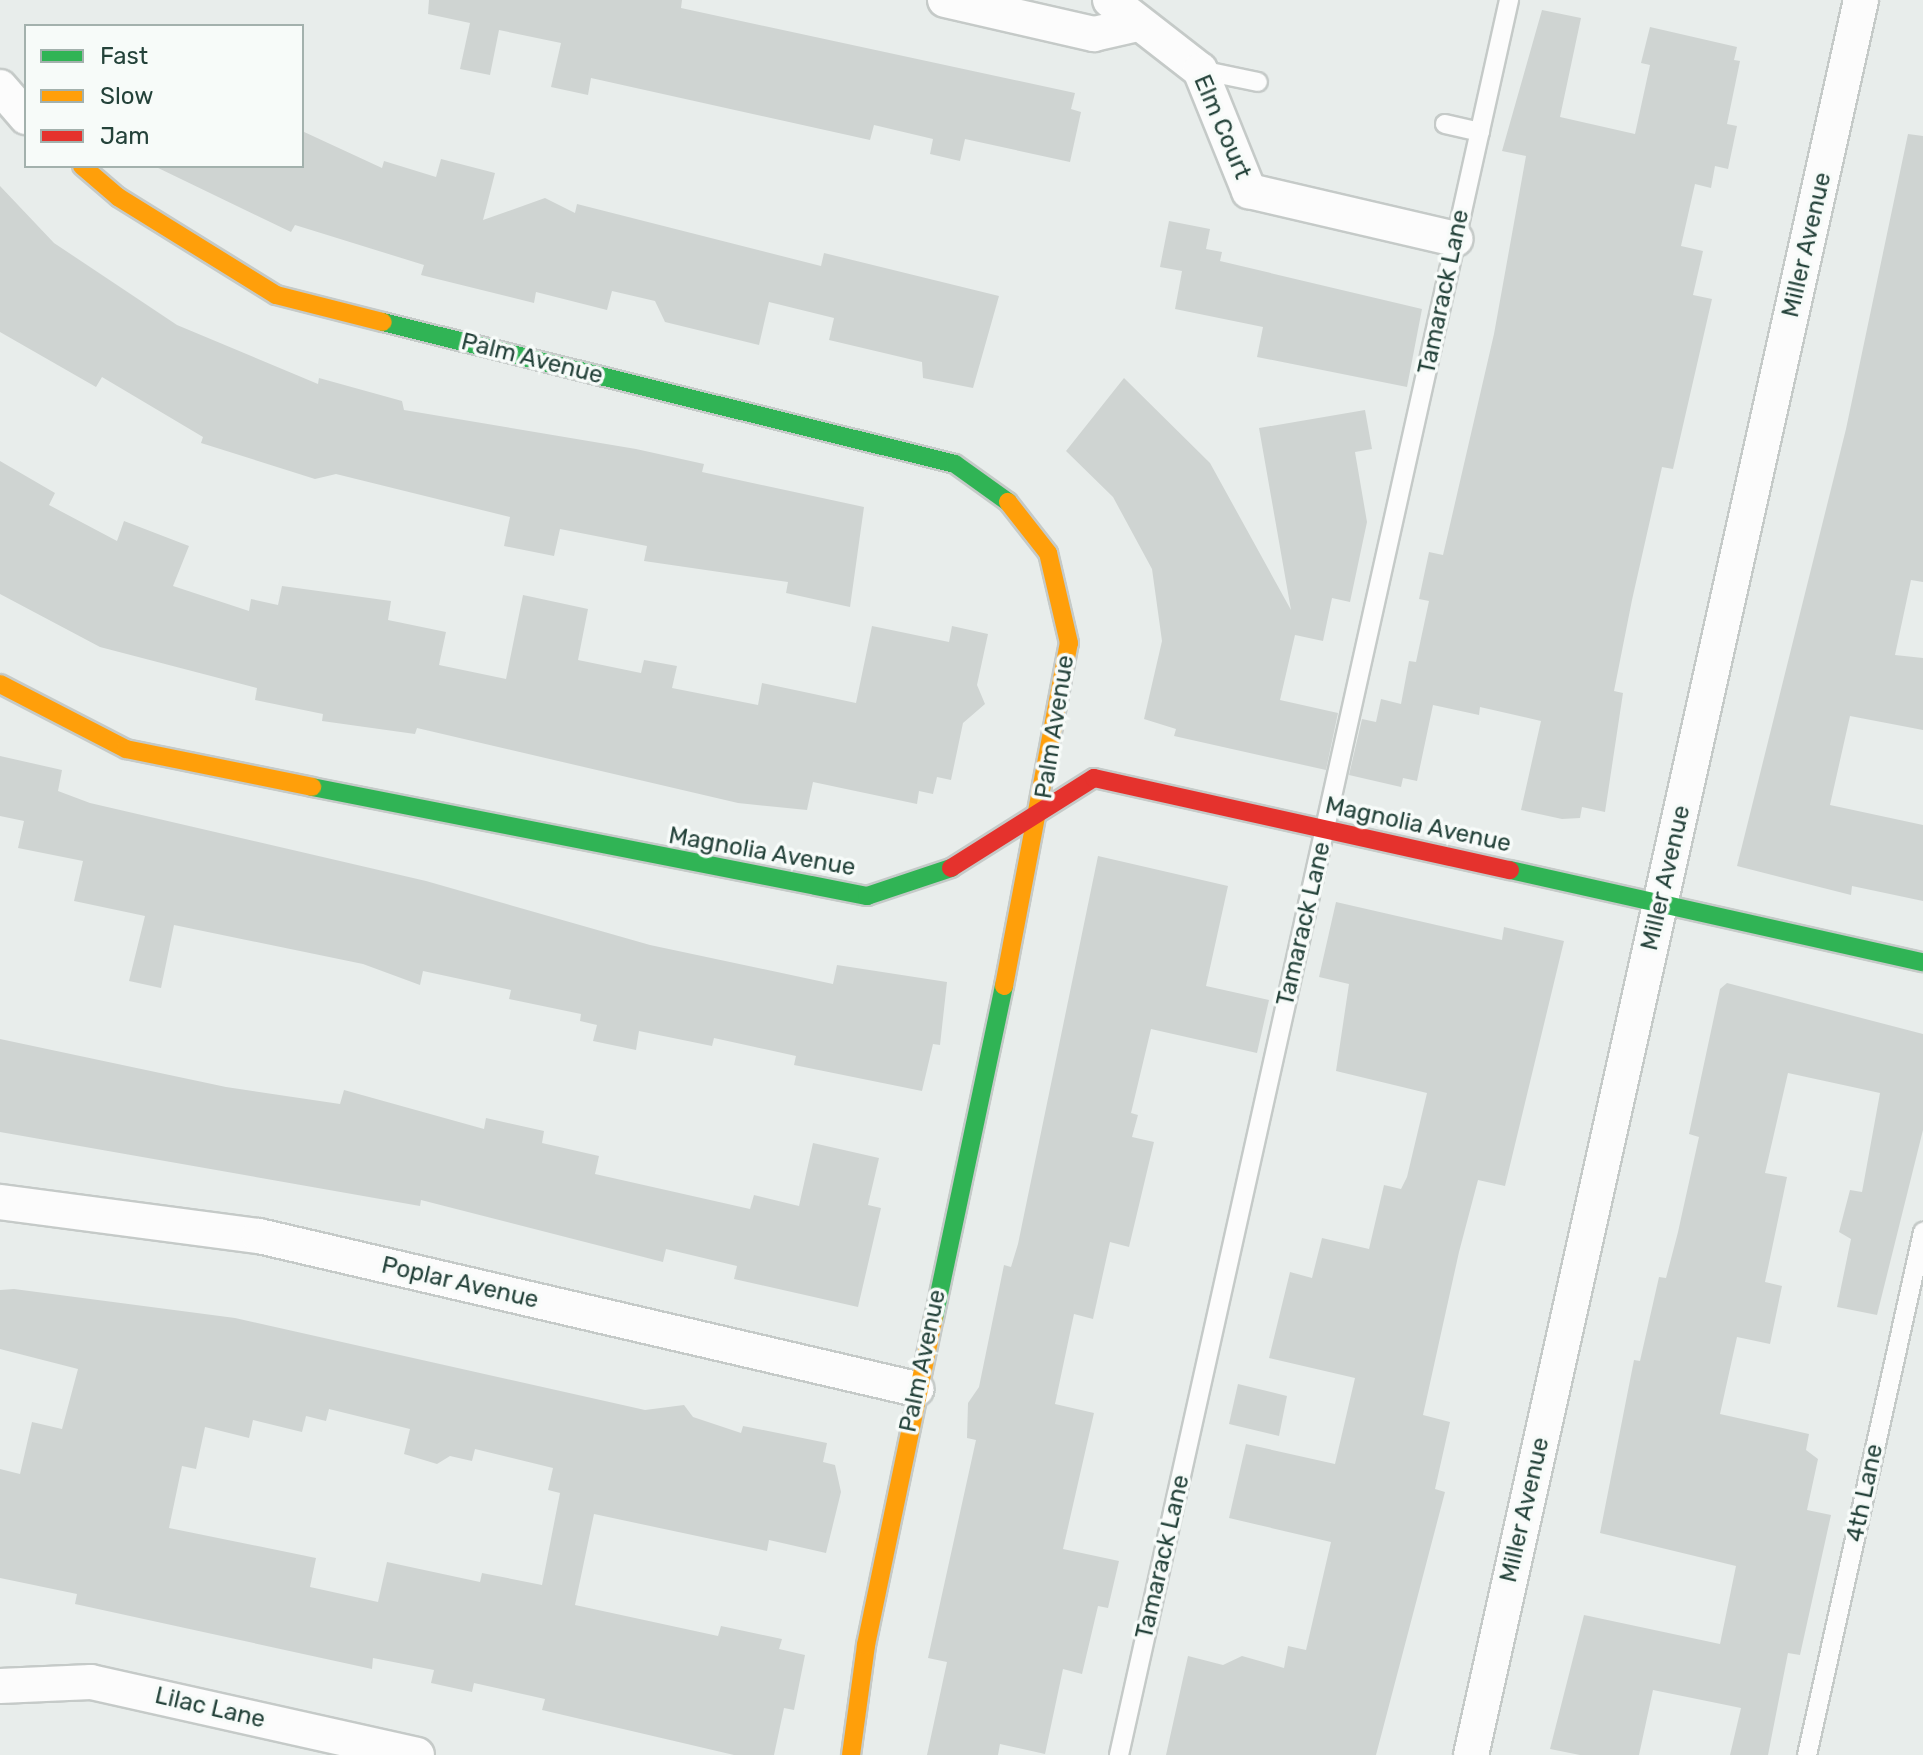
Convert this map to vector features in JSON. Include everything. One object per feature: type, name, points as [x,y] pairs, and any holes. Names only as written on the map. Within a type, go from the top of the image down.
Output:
[{"type":"street","points":[[945,0],[1094,34],[1138,24]]},
{"type":"street","name":"Elm Court","points":[[1110,0],[1200,70],[1249,191],[1456,239]]},
{"type":"street","name":"Miller Avenue","points":[[1471,1755],[1861,0]]},
{"type":"street","points":[[0,87],[24,115]]},
{"type":"street","name":"Palm Avenue","points":[[84,168],[118,197],[276,295],[955,464],[1006,499],[1048,553],[1069,643],[1041,809],[916,1389],[851,1755]]},
{"type":"street","name":"Magnolia Avenue","points":[[0,684],[126,749],[867,896],[942,874],[1094,778],[1923,962]]},
{"type":"street","name":"Poplar Avenue","points":[[0,1202],[259,1236],[916,1389]]},
{"type":"street","name":"Lilac Lane","points":[[0,1686],[91,1682],[417,1755]]},
{"type":"lane","name":"Tamarack Lane","points":[[1119,1755],[1509,0]]},
{"type":"lane","points":[[1200,70],[1258,82]]},
{"type":"lane","points":[[1445,124],[1480,132]]},
{"type":"lane","name":"4th Lane","points":[[1807,1755],[1923,1232]]},
{"type":"building","points":[[429,0],[682,0],[681,8],[1075,93],[1071,109],[1081,112],[1070,162],[965,139],[960,161],[930,154],[933,139],[874,125],[870,140],[591,78],[588,95],[551,87],[561,43],[499,30],[490,75],[460,69],[470,23],[428,14]]},
{"type":"building","points":[[1542,10],[1581,18],[1560,117],[1635,134],[1650,65],[1641,63],[1650,27],[1737,47],[1734,60],[1740,61],[1727,124],[1737,126],[1728,169],[1715,166],[1711,188],[1695,184],[1681,246],[1703,251],[1693,295],[1712,299],[1673,469],[1662,467],[1632,600],[1614,691],[1623,693],[1605,812],[1582,807],[1580,818],[1562,819],[1521,810],[1541,721],[1480,707],[1479,715],[1433,705],[1417,781],[1403,778],[1401,787],[1349,775],[1362,719],[1376,722],[1381,699],[1401,704],[1409,661],[1416,662],[1429,601],[1419,599],[1429,552],[1443,555],[1494,334],[1526,156],[1502,151]]},
{"type":"building","points":[[304,132],[382,168],[384,161],[436,177],[441,159],[495,173],[483,220],[545,198],[575,213],[577,204],[821,266],[824,253],[999,296],[973,388],[923,378],[922,362],[829,340],[834,318],[769,302],[759,345],[665,322],[655,301],[612,291],[607,310],[536,292],[534,303],[421,275],[424,265],[295,225],[291,232],[158,168],[304,168]]},
{"type":"building","points":[[1908,134],[1923,136],[1923,582],[1911,580],[1895,655],[1923,658],[1923,730],[1850,716],[1830,805],[1923,825],[1923,901],[1852,886],[1851,895],[1737,866],[1846,429]]},
{"type":"building","points":[[0,186],[54,243],[177,325],[318,384],[319,378],[402,401],[404,410],[636,449],[704,464],[702,472],[864,507],[850,607],[786,593],[788,582],[644,561],[647,546],[560,529],[554,556],[504,546],[510,517],[336,474],[315,479],[201,443],[203,437],[102,377],[96,387],[0,332]]},
{"type":"building","points":[[1169,221],[1210,229],[1206,249],[1222,252],[1220,261],[1422,309],[1407,387],[1257,357],[1263,327],[1175,309],[1182,271],[1160,267]]},
{"type":"building","points":[[1124,378],[1210,463],[1291,610],[1259,428],[1365,410],[1372,449],[1355,452],[1367,522],[1350,602],[1332,598],[1323,641],[1295,635],[1280,700],[1338,713],[1326,770],[1174,736],[1176,729],[1144,719],[1162,641],[1152,569],[1113,497],[1066,451]]},
{"type":"building","points":[[0,461],[55,493],[49,505],[117,541],[124,521],[189,546],[173,586],[249,611],[251,599],[278,605],[282,586],[391,601],[388,620],[446,632],[439,665],[506,679],[523,595],[588,609],[578,660],[641,673],[644,660],[677,666],[672,688],[758,705],[762,683],[856,703],[872,626],[949,642],[952,626],[988,634],[977,685],[985,704],[963,723],[951,780],[937,777],[933,794],[919,791],[917,804],[813,782],[807,810],[738,803],[417,728],[415,734],[322,721],[323,714],[255,700],[257,688],[100,647],[0,594]]},
{"type":"building","points":[[0,756],[62,770],[58,791],[90,803],[426,881],[650,945],[833,984],[837,965],[947,982],[940,1045],[933,1044],[922,1091],[794,1065],[796,1056],[714,1038],[712,1046],[639,1031],[636,1050],[593,1041],[597,1025],[580,1021],[581,1014],[509,999],[511,990],[423,971],[420,985],[363,964],[174,925],[161,988],[129,981],[145,916],[74,901],[83,861],[18,848],[24,821],[0,816]]},
{"type":"building","points":[[1098,856],[1228,886],[1206,986],[1269,1000],[1257,1053],[1151,1029],[1131,1113],[1138,1115],[1132,1137],[1154,1142],[1129,1247],[1110,1242],[1093,1319],[1074,1314],[1055,1404],[1094,1413],[1063,1549],[1119,1561],[1108,1608],[1098,1606],[1082,1674],[1063,1669],[1045,1754],[1000,1744],[998,1755],[927,1755],[947,1662],[928,1658],[976,1440],[967,1438],[968,1403],[979,1387],[1004,1265],[1011,1267],[1018,1244]]},
{"type":"building","points":[[1336,902],[1502,940],[1504,927],[1564,941],[1505,1186],[1478,1180],[1459,1252],[1423,1415],[1450,1422],[1435,1489],[1445,1492],[1376,1755],[1166,1755],[1188,1656],[1223,1665],[1242,1656],[1284,1668],[1288,1646],[1306,1650],[1331,1542],[1229,1518],[1246,1444],[1335,1464],[1355,1378],[1269,1358],[1290,1272],[1312,1278],[1322,1238],[1369,1249],[1384,1185],[1401,1189],[1407,1177],[1427,1093],[1336,1071],[1349,984],[1319,977]]},
{"type":"building","points":[[1727,983],[1923,1034],[1923,1130],[1877,1315],[1837,1307],[1851,1239],[1839,1232],[1850,1190],[1862,1192],[1880,1093],[1788,1073],[1765,1173],[1787,1177],[1765,1282],[1782,1286],[1770,1344],[1737,1337],[1720,1414],[1809,1434],[1806,1450],[1818,1459],[1807,1510],[1831,1515],[1800,1655],[1788,1653],[1768,1755],[1730,1755],[1741,1708],[1653,1690],[1639,1755],[1580,1755],[1550,1749],[1584,1615],[1720,1644],[1736,1566],[1600,1533],[1634,1360],[1640,1361],[1659,1277],[1666,1278],[1678,1232],[1699,1137],[1689,1134],[1720,989]]},
{"type":"building","points":[[0,1039],[226,1087],[340,1104],[344,1090],[484,1129],[486,1118],[544,1131],[542,1143],[599,1156],[595,1174],[750,1209],[754,1195],[799,1206],[813,1143],[879,1158],[868,1205],[881,1208],[858,1307],[734,1279],[737,1266],[666,1249],[663,1262],[421,1200],[420,1206],[0,1132]]},
{"type":"building","points":[[14,1289],[235,1318],[645,1410],[684,1405],[693,1417],[741,1433],[743,1426],[827,1443],[823,1462],[835,1465],[841,1492],[826,1553],[769,1540],[767,1551],[594,1514],[575,1605],[718,1636],[721,1626],[782,1639],[779,1649],[805,1655],[794,1710],[784,1708],[774,1755],[734,1755],[542,1710],[545,1699],[474,1683],[472,1692],[431,1683],[434,1670],[373,1658],[372,1669],[75,1604],[77,1594],[0,1578],[0,1469],[20,1474],[32,1422],[62,1429],[78,1369],[0,1349],[0,1290]],"holes":[[[329,1409],[410,1429],[404,1454],[437,1464],[450,1456],[472,1461],[475,1449],[553,1468],[548,1490],[560,1493],[542,1585],[482,1573],[480,1582],[387,1562],[378,1602],[310,1587],[316,1558],[169,1528],[182,1466],[196,1469],[205,1427],[249,1438],[253,1420],[302,1432],[306,1416],[326,1421]]]},
{"type":"building","points":[[1238,1384],[1287,1396],[1279,1436],[1229,1424]]},
{"type":"traffic: fast","points":[[383,322],[955,464],[1008,502]]},
{"type":"traffic: fast","points":[[312,787],[867,896],[951,868]]},
{"type":"traffic: fast","points":[[1510,870],[1923,962]]},
{"type":"traffic: fast","points":[[934,1318],[1004,986]]},
{"type":"traffic: slow","points":[[84,168],[118,197],[276,295],[383,322]]},
{"type":"traffic: slow","points":[[1004,986],[1069,643],[1048,553],[1008,502]]},
{"type":"traffic: slow","points":[[0,684],[126,749],[312,787]]},
{"type":"traffic: slow","points":[[851,1755],[866,1645],[934,1318]]},
{"type":"traffic: jam","points":[[951,868],[1094,778],[1510,870]]}]
